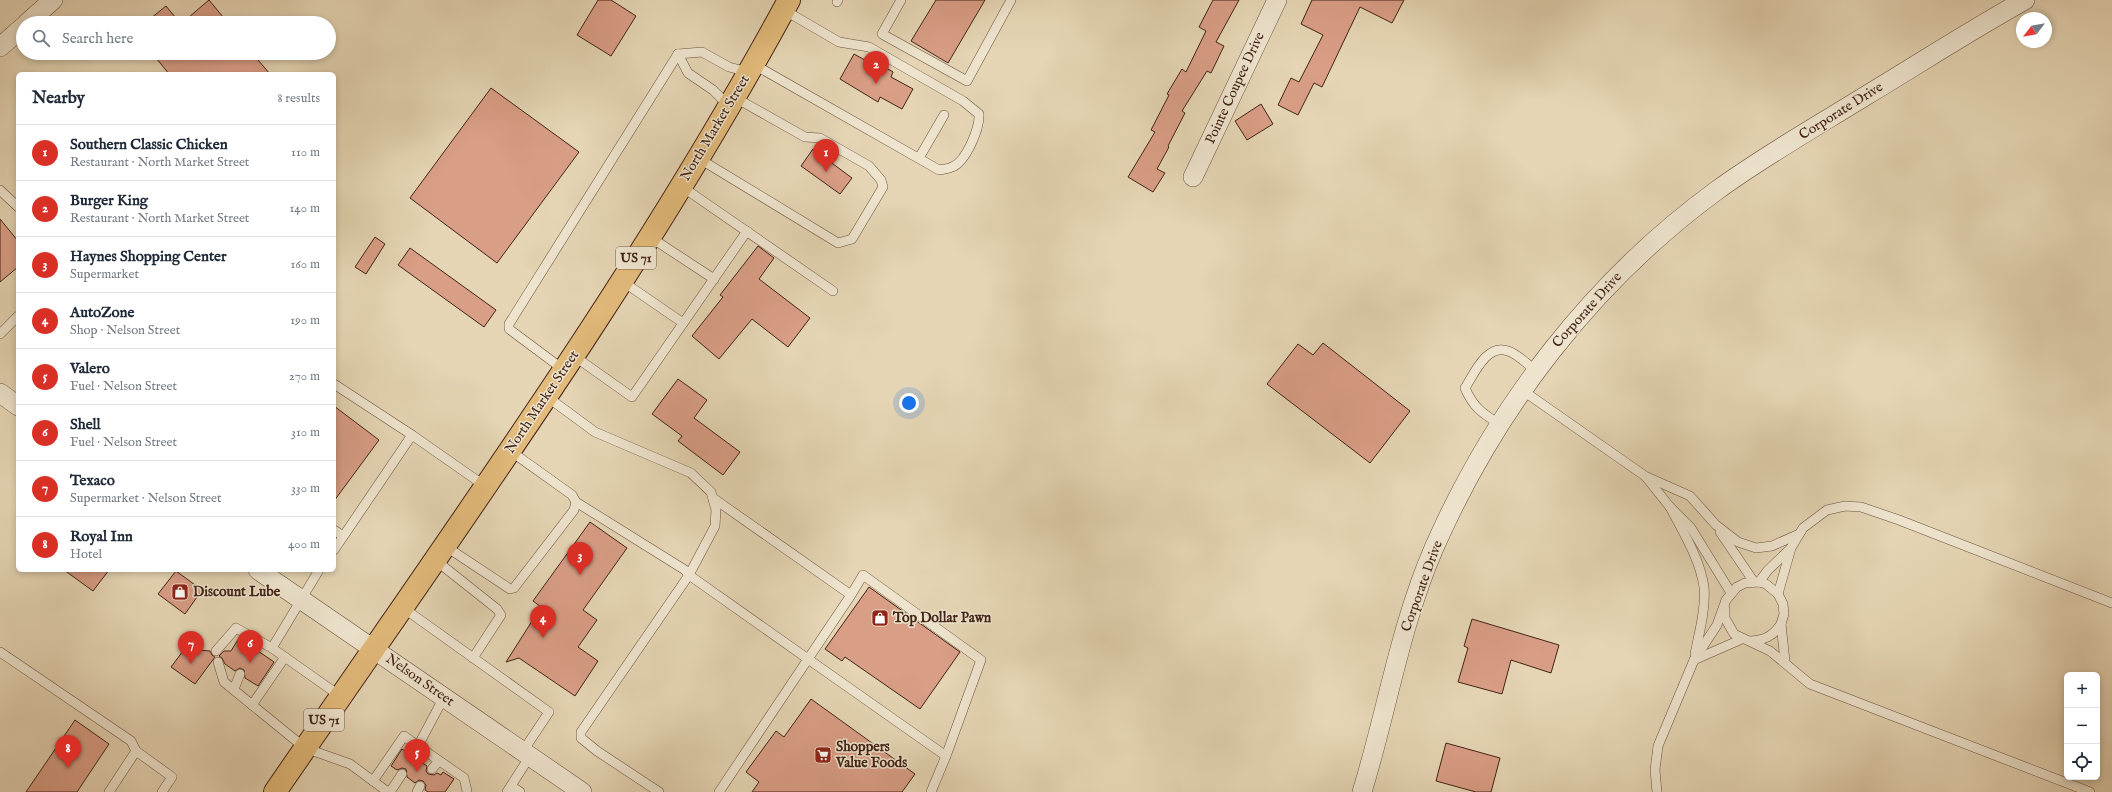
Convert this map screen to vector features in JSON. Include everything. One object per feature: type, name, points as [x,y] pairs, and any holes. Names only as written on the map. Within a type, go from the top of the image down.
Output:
[{"type":"main road","name":"North Market Street","points":[[275,792],[569,363],[622,281],[732,102],[786,5]]},
{"type":"street","points":[[35,16],[53,0]]},
{"type":"street","name":"Pointe Coupee Drive","points":[[1193,177],[1277,0]]},
{"type":"street","name":"Corporate Drive","points":[[1362,792],[1406,628],[1433,551],[1458,497],[1499,424],[1536,371],[1579,317],[1625,268],[1683,216],[1714,192],[1746,170],[2025,0]]},
{"type":"street","points":[[0,47],[16,33]]},
{"type":"street","points":[[0,393],[16,405]]},
{"type":"street","name":"Nelson Street","points":[[261,572],[582,792]]},
{"type":"lane","points":[[901,0],[882,34],[967,81],[1011,0]]},
{"type":"lane","points":[[678,54],[702,52],[729,67],[751,68],[939,170],[953,167],[965,154],[979,124],[979,114],[963,101],[869,47],[839,42],[786,5]]},
{"type":"lane","points":[[678,54],[688,74],[732,102],[805,137],[820,138],[869,166],[881,180],[883,187],[852,239],[838,243],[698,158]]},
{"type":"lane","points":[[678,54],[509,324],[509,329],[632,397],[747,231]]},
{"type":"lane","points":[[919,158],[944,115]]},
{"type":"lane","points":[[681,186],[833,291]]},
{"type":"lane","points":[[0,190],[16,205]]},
{"type":"lane","points":[[649,237],[714,279]]},
{"type":"lane","points":[[622,281],[683,324]]},
{"type":"lane","points":[[0,334],[16,318]]},
{"type":"lane","points":[[1499,424],[1481,412],[1470,402],[1465,388],[1477,370],[1489,353],[1499,350],[1508,351],[1536,371]]},
{"type":"lane","points":[[336,385],[412,435],[485,486]]},
{"type":"lane","points":[[1522,390],[1645,476],[1690,496],[1716,525],[1756,582]]},
{"type":"lane","points":[[546,396],[595,432],[691,473],[711,492],[713,498],[716,510],[715,526],[689,575],[581,732],[581,738],[597,751],[659,792]]},
{"type":"lane","points":[[336,547],[412,435]]},
{"type":"lane","points":[[509,450],[572,495],[576,502],[685,570],[689,575],[946,756]]},
{"type":"lane","points":[[1645,476],[1670,507],[1691,528],[1731,593]]},
{"type":"lane","points":[[713,498],[851,595]]},
{"type":"lane","points":[[439,552],[510,589],[514,588],[574,510],[576,502]]},
{"type":"lane","points":[[1778,594],[1791,548],[1799,534],[1813,519],[1827,510],[1845,506],[1861,507],[1899,520],[2112,602]]},
{"type":"lane","points":[[1670,507],[1700,570],[1704,588],[1703,613],[1694,660]]},
{"type":"lane","points":[[1716,525],[1738,542],[1756,548],[1772,546],[1799,534]]},
{"type":"lane","points":[[336,531],[344,536]]},
{"type":"lane","points":[[1756,582],[1791,548]]},
{"type":"lane","points":[[439,552],[498,609],[501,615],[473,658]]},
{"type":"lane","points":[[272,648],[319,572]]},
{"type":"lane","points":[[719,792],[863,576],[982,660],[931,792]]},
{"type":"lane","points":[[1657,792],[1655,770],[1658,746],[1694,660],[1717,625],[1731,593],[1745,583],[1756,582],[1766,584],[1778,594],[1783,604],[1784,614],[1781,624],[1776,632],[1769,637],[1746,640],[1694,660]]},
{"type":"lane","points":[[401,607],[549,712],[509,789],[520,792]]},
{"type":"lane","points":[[1725,609],[1725,618],[1728,626],[1746,640],[1785,662],[1796,674],[1810,684],[2090,792]]},
{"type":"lane","points":[[1781,624],[1785,662]]},
{"type":"lane","points":[[216,651],[236,628],[272,648],[340,696]]},
{"type":"lane","points":[[255,649],[261,642]]},
{"type":"lane","points":[[0,652],[131,741],[136,751],[172,777],[162,792]]},
{"type":"lane","points":[[252,705],[285,657]]},
{"type":"lane","points":[[218,662],[224,682],[305,748],[350,764],[389,792],[402,774]]},
{"type":"lane","points":[[234,689],[240,674]]},
{"type":"lane","points":[[413,756],[444,697]]},
{"type":"lane","points":[[373,781],[404,736],[464,778],[467,791]]},
{"type":"lane","points":[[109,792],[136,751]]},
{"type":"lane","points":[[432,770],[439,760]]},
{"type":"building","points":[[209,0],[222,16],[190,16]]},
{"type":"building","points":[[598,0],[611,0],[636,16],[611,56],[577,35]]},
{"type":"building","points":[[936,0],[985,0],[948,63],[911,41]]},
{"type":"building","points":[[1213,0],[1239,0],[1216,42],[1224,46],[1211,73],[1207,71],[1182,111],[1185,113],[1157,169],[1165,173],[1153,192],[1128,177],[1155,132],[1151,130],[1169,95],[1167,94],[1182,69],[1186,72],[1206,31],[1199,27]]},
{"type":"building","points":[[1312,0],[1404,0],[1392,23],[1360,7],[1322,87],[1314,83],[1298,115],[1278,105],[1291,78],[1299,82],[1323,35],[1301,24]]},
{"type":"building","points":[[166,6],[174,16],[154,16]]},
{"type":"building","points":[[854,54],[881,69],[883,66],[893,72],[891,77],[913,89],[902,109],[880,97],[878,102],[840,79]]},
{"type":"building","points":[[158,60],[258,60],[268,72],[167,72]]},
{"type":"building","points":[[491,88],[579,152],[497,263],[410,198]]},
{"type":"building","points":[[1261,104],[1273,124],[1247,140],[1235,121]]},
{"type":"building","points":[[813,149],[852,178],[840,194],[801,166]]},
{"type":"building","points":[[0,219],[16,239],[16,269],[0,282]]},
{"type":"building","points":[[375,237],[385,244],[366,274],[355,267]]},
{"type":"building","points":[[758,246],[774,258],[759,279],[810,318],[788,347],[752,319],[719,359],[692,336],[723,297],[720,295]]},
{"type":"building","points":[[410,248],[496,310],[484,327],[398,265]]},
{"type":"building","points":[[1323,343],[1410,411],[1370,463],[1267,384],[1298,344],[1313,355]]},
{"type":"building","points":[[678,379],[707,400],[694,418],[740,452],[723,475],[678,441],[682,436],[652,414]]},
{"type":"building","points":[[336,408],[379,440],[336,498]]},
{"type":"building","points":[[590,522],[627,548],[583,610],[597,620],[578,647],[598,661],[575,696],[519,658],[506,662],[541,607],[533,601]]},
{"type":"building","points":[[67,572],[107,572],[93,591]]},
{"type":"building","name":"Discount Lube","points":[[175,572],[202,590],[185,614],[158,594]]},
{"type":"building","name":"Top Dollar Pawn","points":[[869,587],[960,652],[920,709],[845,657],[842,661],[825,649]]},
{"type":"building","points":[[1472,619],[1559,645],[1551,673],[1511,660],[1502,694],[1458,682],[1468,648],[1464,646]]},
{"type":"building","points":[[239,638],[274,662],[258,686],[245,678],[244,670],[240,668],[235,671],[225,664],[219,656],[224,651],[231,651]]},
{"type":"building","points":[[189,643],[199,650],[210,651],[215,657],[195,684],[171,667]]},
{"type":"building","name":"Shoppers Value Foods","points":[[811,699],[915,774],[902,792],[752,792],[759,782],[746,772],[776,731],[784,737]]},
{"type":"building","points":[[75,720],[109,744],[77,792],[26,792]]},
{"type":"building","points":[[1446,743],[1500,758],[1491,792],[1476,792],[1436,781]]},
{"type":"building","points":[[402,749],[408,753],[407,757],[410,761],[414,762],[418,760],[427,766],[426,771],[428,774],[434,775],[437,773],[441,775],[443,772],[454,779],[445,792],[428,792],[425,790],[426,785],[423,781],[419,780],[415,783],[407,777],[406,769],[402,768],[397,770],[391,766]]},
{"type":"place","name":"Burger King","points":[[876,84]]},
{"type":"place","name":"Southern Classic Chicken","points":[[826,172]]},
{"type":"place","name":"Haynes Shopping Center","points":[[580,575]]},
{"type":"place","name":"Discount Lube","points":[[180,592]]},
{"type":"place","name":"Top Dollar Pawn","points":[[880,618]]},
{"type":"place","name":"AutoZone","points":[[543,638]]},
{"type":"place","name":"Shell","points":[[250,663]]},
{"type":"place","name":"Texaco","points":[[191,664]]},
{"type":"place","name":"Shoppers Value Foods","points":[[823,755]]},
{"type":"place","name":"Royal Inn","points":[[68,768]]},
{"type":"place","name":"Valero","points":[[417,772]]}]
